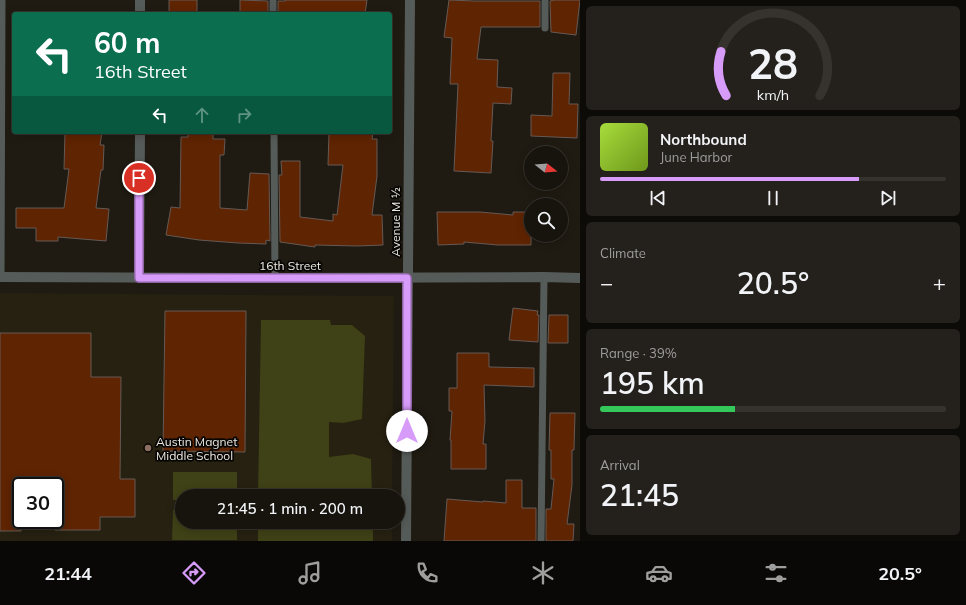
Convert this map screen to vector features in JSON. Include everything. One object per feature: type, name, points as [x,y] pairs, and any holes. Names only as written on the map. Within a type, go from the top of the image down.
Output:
[{"type":"street","points":[[140,0],[140,12]]},
{"type":"street","name":"Avenue M ½","points":[[406,541],[410,0]]},
{"type":"street","points":[[139,278],[140,134]]},
{"type":"street","name":"16th Street","points":[[1,277],[580,278]]},
{"type":"lane","points":[[1,277],[2,0]]},
{"type":"lane","points":[[273,0],[273,12]]},
{"type":"lane","points":[[545,0],[545,28]]},
{"type":"lane","points":[[274,134],[275,278]]},
{"type":"lane","points":[[541,541],[544,277]]},
{"type":"shaded area","points":[[0,293],[394,296],[392,489],[175,489],[175,529],[392,529],[392,541],[0,541]]},
{"type":"green space","points":[[261,320],[330,320],[331,325],[352,325],[365,336],[362,419],[343,423],[329,422],[329,457],[353,454],[371,459],[372,489],[258,489]]},
{"type":"green space","points":[[173,472],[237,472],[237,489],[175,489],[175,500],[173,500]]},
{"type":"green space","points":[[173,510],[175,510],[175,529],[237,529],[237,540],[172,540]]},
{"type":"green space","points":[[258,529],[373,529],[373,541],[258,541]]},
{"type":"building","points":[[169,0],[197,0],[197,12],[169,12]]},
{"type":"building","points":[[240,0],[268,1],[268,12],[240,12]]},
{"type":"building","points":[[367,0],[365,12],[278,12],[278,1]]},
{"type":"building","points":[[449,0],[540,1],[540,27],[481,27],[477,59],[498,60],[497,87],[512,88],[511,104],[493,103],[491,173],[454,171],[458,84],[450,84],[452,38],[444,37]]},
{"type":"building","points":[[580,0],[576,35],[551,32],[550,1]]},
{"type":"building","points":[[553,73],[570,73],[569,104],[578,104],[577,138],[531,136],[531,115],[552,116]]},
{"type":"building","points":[[65,134],[102,134],[100,145],[104,145],[103,170],[101,170],[96,208],[109,209],[106,241],[58,237],[58,241],[36,241],[36,228],[16,228],[16,208],[64,208],[69,169],[64,169]]},
{"type":"building","points":[[188,134],[213,134],[213,139],[225,139],[224,155],[220,155],[220,208],[247,210],[250,173],[269,174],[270,241],[266,240],[266,244],[238,243],[199,240],[166,235],[171,207],[180,208],[181,137],[188,137]]},
{"type":"building","points":[[329,134],[373,134],[372,139],[377,139],[377,176],[372,215],[382,215],[383,245],[315,245],[315,247],[280,242],[279,175],[282,175],[281,161],[300,161],[300,217],[333,221],[333,214],[337,215],[343,165],[328,165]]},
{"type":"building","points":[[437,212],[480,212],[513,215],[513,212],[524,212],[524,242],[531,242],[531,245],[498,245],[464,242],[464,244],[438,245]]},
{"type":"building","points":[[513,308],[538,311],[538,342],[509,340]]},
{"type":"building","points":[[165,311],[246,311],[245,452],[163,451]]},
{"type":"building","points":[[549,315],[568,315],[568,343],[548,343]]},
{"type":"building","points":[[0,333],[91,333],[91,377],[121,377],[120,479],[135,479],[135,517],[100,517],[100,530],[55,530],[64,529],[64,477],[12,477],[12,529],[21,529],[21,531],[0,531]]},
{"type":"building","points":[[457,353],[489,353],[489,367],[534,368],[534,387],[484,385],[485,421],[483,444],[486,444],[486,469],[451,469],[450,440],[452,411],[449,411],[449,388],[457,388]]},
{"type":"building","points":[[550,413],[575,413],[574,450],[572,450],[572,485],[567,524],[574,524],[573,541],[546,541],[546,509],[551,509],[554,479],[551,479],[551,450],[549,450]]},
{"type":"building","points":[[506,480],[522,480],[522,508],[536,508],[536,541],[444,541],[447,499],[506,503]]},
{"type":"place","name":"Austin Magnet Middle School","points":[[148,448]]},
{"type":"route","points":[[139,178],[139,278],[407,278],[407,431]]}]
